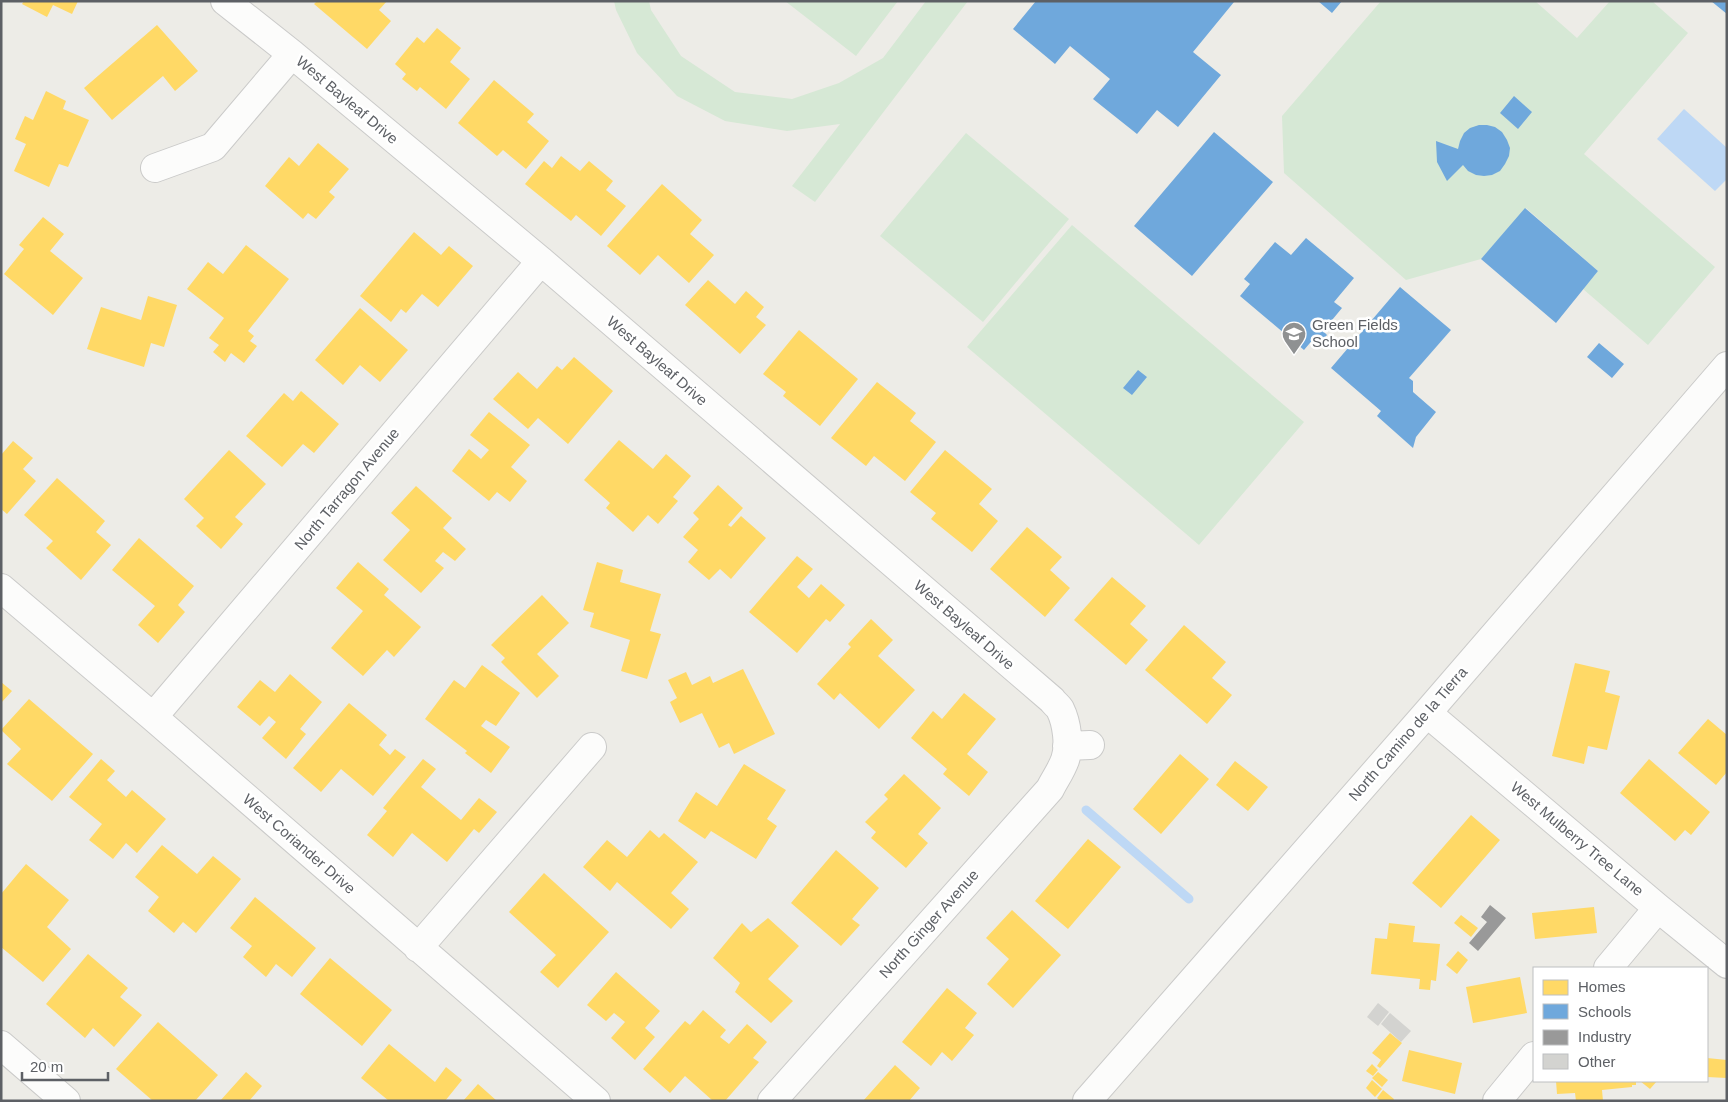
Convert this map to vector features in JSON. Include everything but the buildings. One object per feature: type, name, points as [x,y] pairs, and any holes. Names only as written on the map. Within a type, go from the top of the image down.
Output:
[{"type":"street","name":"West Bayleaf Drive","points":[[225,1],[292,54],[541,261],[1052,700],[1060,709],[1064,723],[1075,743]]},
{"type":"street","points":[[155,168],[214,147],[292,54]]},
{"type":"street","name":"North Tarragon Avenue","points":[[153,717],[541,261]]},
{"type":"street","name":"North Camino de la Tierra","points":[[1087,1101],[1427,713],[1727,366]]},
{"type":"street","name":"West Coriander Drive","points":[[1,588],[153,717],[596,1101]]},
{"type":"street","name":"West Mulberry Tree Lane","points":[[1427,713],[1727,964]]},
{"type":"street","name":"North Ginger Avenue","points":[[772,1101],[1050,788],[1075,743]]},
{"type":"street","points":[[418,948],[592,747]]},
{"type":"street","points":[[1609,967],[1658,908]]},
{"type":"street","points":[[1,1045],[66,1101]]},
{"type":"street","points":[[1497,1101],[1533,1057]]},
{"type":"green space","points":[[614,1],[649,1],[651,10],[681,56],[735,92],[792,99],[839,83],[883,58],[926,1],[968,1],[815,202],[792,186],[840,124],[787,131],[725,121],[677,96],[637,53],[616,10]]},
{"type":"green space","points":[[785,1],[898,1],[856,56]]},
{"type":"green space","points":[[1381,1],[1535,1],[1577,38],[1610,1],[1652,1],[1688,33],[1584,154],[1715,267],[1648,345],[1583,289],[1598,271],[1526,208],[1481,259],[1406,280],[1284,173],[1282,116]]},
{"type":"green space","points":[[966,133],[1069,219],[983,322],[880,236]]},
{"type":"green space","points":[[1072,225],[1304,422],[1199,545],[967,347]]},
{"type":"water","points":[[1684,109],[1727,148],[1727,179],[1715,191],[1657,139]]},
{"type":"waterway","points":[[1086,810],[1189,899]]},
{"type":"place","name":"Green Fields School","points":[[1294,355]]}]
